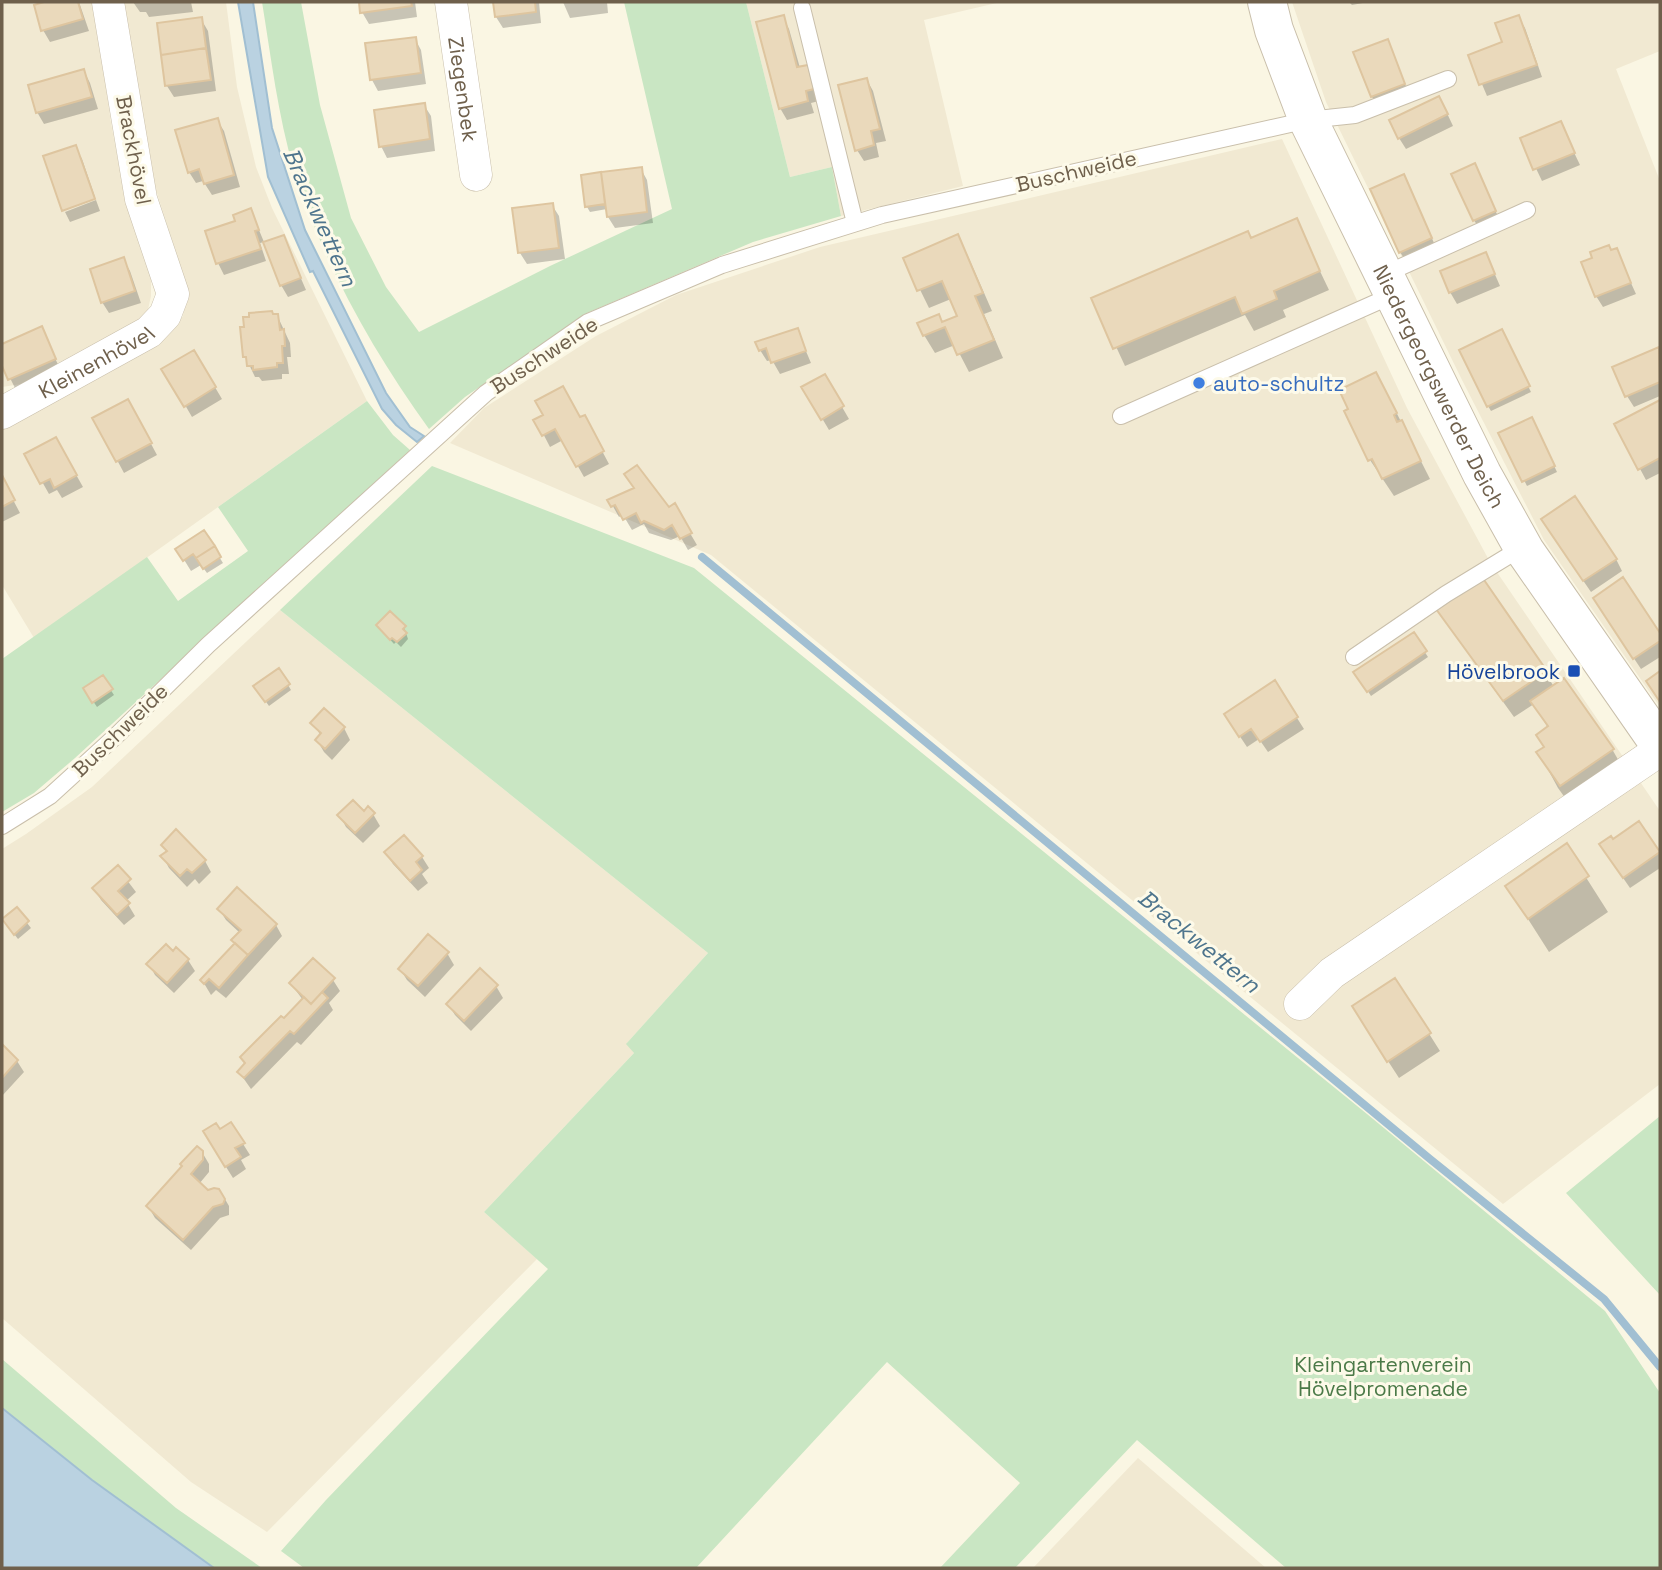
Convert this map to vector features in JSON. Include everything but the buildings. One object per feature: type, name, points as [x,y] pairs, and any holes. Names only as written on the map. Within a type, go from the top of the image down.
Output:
[{"type":"street","name":"Brackhövel","points":[[108,2],[141,199],[173,294]]},
{"type":"street","name":"Ziegenbek","points":[[451,2],[476,175]]},
{"type":"street","name":"Niedergeorgswerder Deich","points":[[1266,2],[1308,120],[1476,463],[1523,547],[1660,747]]},
{"type":"street","name":"Kleinenhövel","points":[[2,413],[149,332],[165,315],[173,294]]},
{"type":"street","points":[[1300,1004],[1332,973],[1660,747]]},
{"type":"lane","points":[[802,8],[855,223]]},
{"type":"lane","name":"Buschweide","points":[[2,826],[50,796],[118,734],[208,645],[486,393],[588,322],[722,265],[882,215],[1308,120],[1354,115],[1448,79]]},
{"type":"lane","points":[[1121,416],[1388,285],[1527,210]]},
{"type":"lane","points":[[1354,657],[1446,594],[1523,547]]},
{"type":"shaded area","points":[[2,2],[94,2],[111,123],[125,197],[151,273],[151,296],[147,314],[135,326],[21,384],[2,387]]},
{"type":"shaded area","points":[[123,2],[226,2],[237,87],[256,167],[272,208],[367,401],[34,638],[2,585],[2,425],[167,335],[183,316],[187,287],[155,187]]},
{"type":"shaded area","points":[[746,2],[1001,2],[924,20],[963,186],[841,216],[832,167],[790,177]]},
{"type":"shaded area","points":[[1292,2],[1660,2],[1660,51],[1616,69],[1660,181],[1660,707],[1544,540],[1462,380],[1326,102]]},
{"type":"shaded area","points":[[1282,139],[1407,408],[1490,562],[1660,811],[1660,1084],[1503,1204],[711,555],[450,443],[484,408],[596,336],[676,295],[820,247]]},
{"type":"shaded area","points":[[280,610],[708,953],[627,1043],[634,1053],[484,1212],[537,1259],[267,1532],[191,1482],[2,1318],[2,849],[92,787]]},
{"type":"shaded area","points":[[1138,1458],[1266,1568],[1033,1568]]},
{"type":"green space","points":[[262,2],[301,2],[320,105],[351,218],[386,287],[419,332],[672,209],[624,2],[746,2],[790,177],[832,167],[841,216],[753,242],[587,313],[465,397],[429,429],[369,337],[319,239],[294,170],[284,129]]},
{"type":"green space","points":[[367,401],[393,435],[410,450],[75,758],[34,793],[2,812],[2,659],[147,557],[178,601],[248,551],[218,507]]},
{"type":"green space","name":"Kleingartenverein Hövelpromenade","points":[[432,466],[694,568],[1367,1114],[1605,1311],[1660,1393],[1660,1568],[1286,1568],[1137,1440],[1015,1568],[940,1568],[1020,1483],[887,1362],[696,1568],[304,1568],[281,1551],[326,1500],[548,1269],[484,1212],[634,1053],[626,1044],[708,953],[280,610]]},
{"type":"green space","points":[[1660,1116],[1660,1295],[1566,1193]]},
{"type":"green space","points":[[2,1359],[176,1508],[262,1568],[214,1568],[92,1480],[2,1408]]},
{"type":"water","points":[[238,2],[253,2],[272,128],[305,230],[386,393],[410,427],[424,436],[417,442],[382,409],[313,271],[310,272],[268,177]]},
{"type":"water","points":[[2,1408],[92,1480],[214,1568],[2,1568]]},
{"type":"waterway","name":"Brackwettern","points":[[702,557],[1430,1159],[1604,1299],[1660,1367]]},
{"type":"place","name":"auto-schultz","points":[[1199,383]]},
{"type":"place","name":"Hövelbrook","points":[[1574,671]]}]
